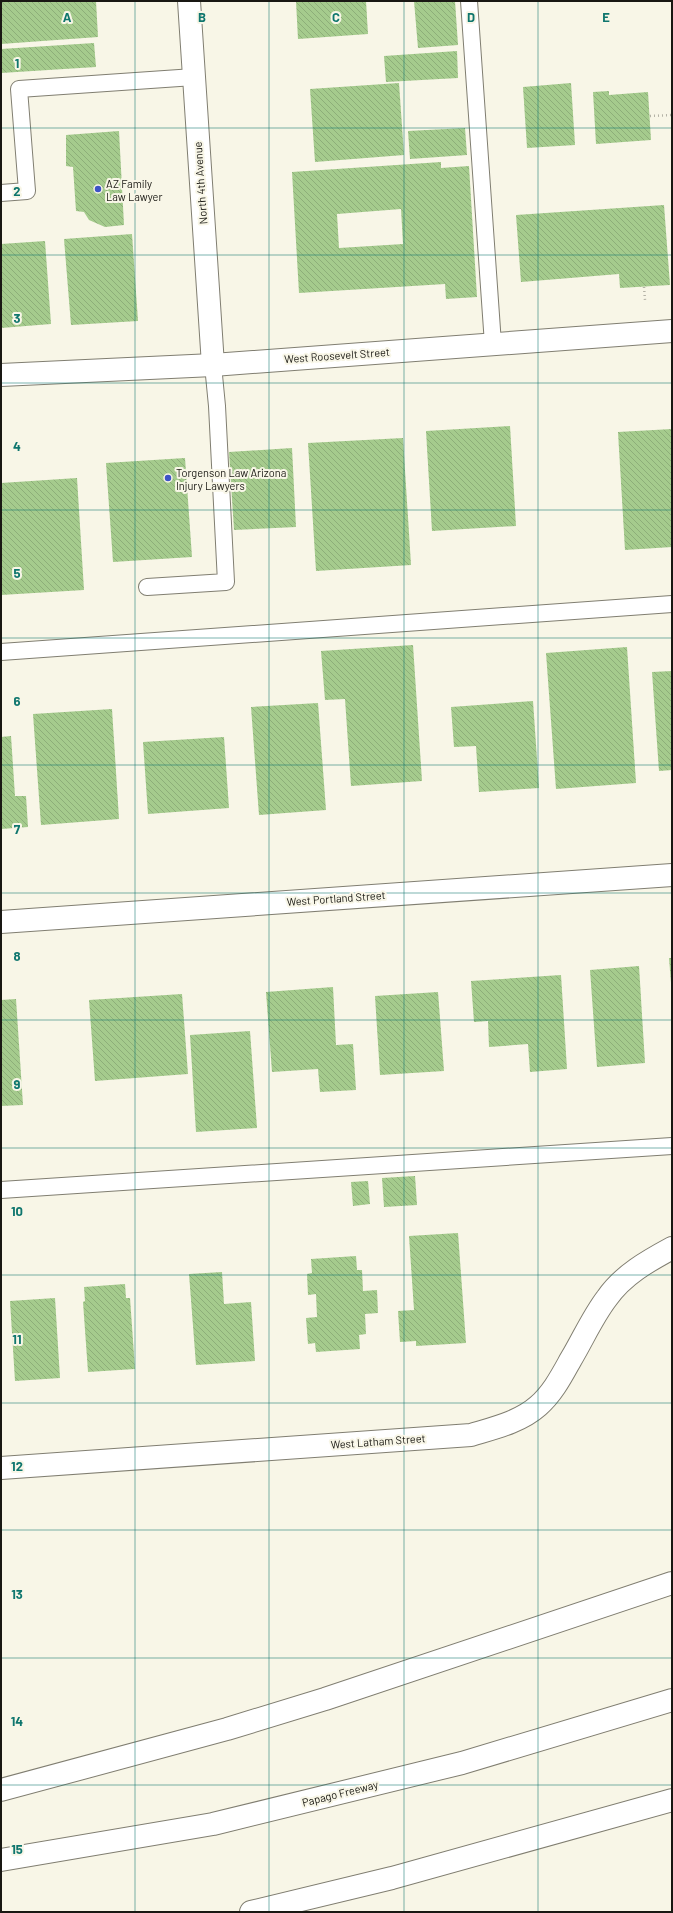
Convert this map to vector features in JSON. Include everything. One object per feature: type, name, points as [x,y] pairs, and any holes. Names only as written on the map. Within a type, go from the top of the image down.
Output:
[{"type":"main road","name":"North 4th Avenue","points":[[189,1],[213,364]]},
{"type":"main road","name":"West Roosevelt Street","points":[[1,375],[213,364],[672,331]]},
{"type":"main road","name":"West Portland Street","points":[[1,922],[672,875]]},
{"type":"main road","name":"West Latham Street","points":[[1,1468],[471,1435],[499,1426],[517,1420],[538,1406],[555,1386],[607,1298],[629,1274],[672,1248]]},
{"type":"main road","points":[[1,1790],[227,1729],[325,1699],[672,1583]]},
{"type":"main road","name":"Papago Freeway","points":[[1,1860],[213,1824],[462,1763],[672,1700]]},
{"type":"main road","points":[[251,1912],[392,1878],[672,1800]]},
{"type":"lane","points":[[469,1],[493,344]]},
{"type":"lane","points":[[1,193],[27,191],[18,89],[194,76]]},
{"type":"lane","points":[[148,587],[226,582],[217,406],[213,364]]},
{"type":"lane","points":[[1,652],[672,604]]},
{"type":"lane","points":[[1,1190],[672,1146]]},
{"type":"path","points":[[650,116],[672,114]]},
{"type":"path","points":[[644,287],[645,300]]},
{"type":"building","points":[[1,1],[96,1],[98,37],[1,44]]},
{"type":"building","points":[[296,1],[366,1],[368,34],[298,39]]},
{"type":"building","points":[[414,1],[455,1],[458,45],[418,48]]},
{"type":"building","points":[[94,43],[96,67],[1,73],[1,49]]},
{"type":"building","points":[[457,51],[458,78],[386,82],[384,56]]},
{"type":"building","points":[[399,83],[404,155],[315,162],[310,89]]},
{"type":"building","points":[[571,83],[575,145],[527,148],[523,87]]},
{"type":"building","points":[[609,91],[609,95],[648,92],[651,140],[596,144],[593,92]]},
{"type":"building","points":[[465,128],[467,155],[410,159],[408,131]]},
{"type":"building","name":"AZ Family Law Lawyer","points":[[119,131],[124,225],[105,227],[89,220],[84,212],[76,211],[73,167],[66,166],[66,135]]},
{"type":"building","points":[[441,162],[441,168],[469,166],[477,297],[446,299],[445,284],[299,293],[292,172]],"holes":[[[401,209],[403,244],[339,248],[337,214]]]},
{"type":"building","points":[[664,205],[670,285],[620,288],[619,274],[521,282],[516,215]]},
{"type":"building","points":[[132,234],[138,321],[71,325],[64,239]]},
{"type":"building","points":[[45,241],[51,324],[1,328],[1,244]]},
{"type":"building","points":[[510,426],[516,526],[432,531],[426,431]]},
{"type":"building","points":[[672,429],[672,547],[625,550],[618,432]]},
{"type":"building","points":[[403,438],[411,565],[316,571],[308,443]]},
{"type":"building","points":[[292,448],[296,527],[234,530],[229,452]]},
{"type":"building","points":[[185,458],[192,557],[113,562],[106,463]]},
{"type":"building","points":[[77,478],[84,590],[1,595],[1,483]]},
{"type":"building","points":[[413,645],[422,781],[351,786],[345,699],[325,700],[321,651]]},
{"type":"building","points":[[627,647],[636,783],[556,789],[546,653]]},
{"type":"building","points":[[672,671],[672,770],[659,771],[652,672]]},
{"type":"building","points":[[533,701],[539,788],[479,792],[476,746],[454,747],[451,707]]},
{"type":"building","points":[[318,703],[326,810],[259,815],[251,707]]},
{"type":"building","points":[[112,709],[119,819],[41,825],[33,714]]},
{"type":"building","points":[[11,736],[15,796],[26,796],[28,827],[1,829],[1,737]]},
{"type":"building","points":[[224,737],[229,808],[148,814],[143,742]]},
{"type":"building","points":[[669,958],[672,958],[672,983],[671,983]]},
{"type":"building","points":[[639,966],[645,1063],[597,1067],[590,970]]},
{"type":"building","points":[[561,975],[567,1069],[530,1072],[528,1044],[489,1047],[488,1021],[474,1022],[471,981]]},
{"type":"building","points":[[333,987],[336,1045],[353,1044],[356,1090],[320,1092],[318,1069],[272,1072],[266,992]]},
{"type":"building","points":[[438,992],[444,1071],[380,1075],[375,996]]},
{"type":"building","points":[[182,994],[188,1074],[95,1081],[89,1000]]},
{"type":"building","points":[[16,999],[23,1105],[1,1106],[1,1000]]},
{"type":"building","points":[[250,1031],[257,1128],[196,1132],[190,1035]]},
{"type":"building","points":[[415,1176],[417,1205],[384,1207],[382,1178]]},
{"type":"building","points":[[368,1181],[370,1204],[353,1206],[351,1182]]},
{"type":"building","points":[[458,1233],[466,1343],[416,1346],[416,1341],[400,1342],[398,1311],[414,1310],[409,1236]]},
{"type":"building","points":[[356,1256],[357,1270],[362,1270],[363,1291],[377,1290],[378,1313],[365,1314],[366,1334],[359,1335],[360,1349],[316,1352],[315,1343],[308,1344],[306,1318],[317,1317],[316,1294],[308,1295],[307,1274],[312,1273],[311,1259]]},
{"type":"building","points":[[222,1272],[224,1304],[251,1302],[255,1361],[196,1365],[189,1274]]},
{"type":"building","points":[[125,1284],[126,1298],[130,1298],[135,1369],[88,1372],[83,1302],[85,1301],[84,1287]]},
{"type":"building","points":[[55,1298],[60,1378],[15,1381],[10,1301]]},
{"type":"place","name":"AZ Family Law Lawyer","points":[[98,189]]},
{"type":"place","name":"Torgenson Law Arizona Injury Lawyers","points":[[168,478]]}]
